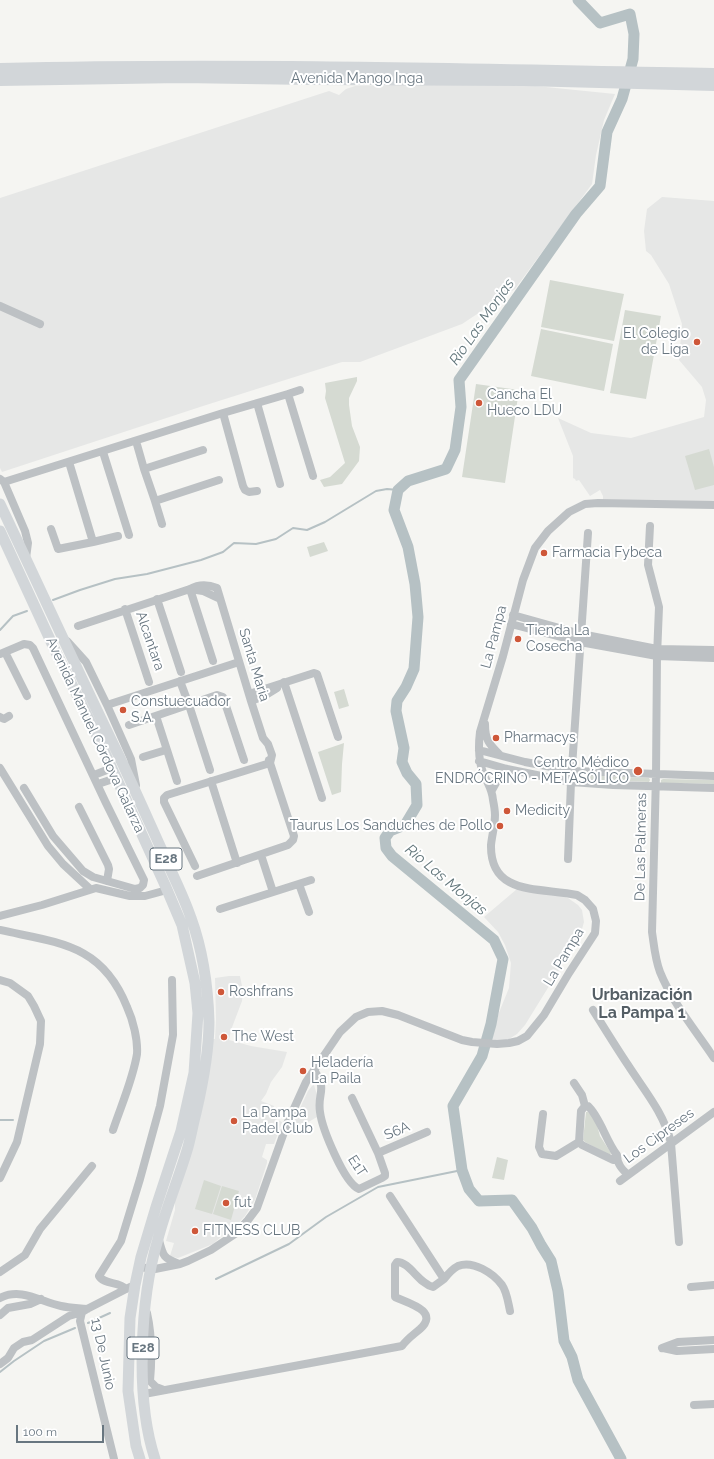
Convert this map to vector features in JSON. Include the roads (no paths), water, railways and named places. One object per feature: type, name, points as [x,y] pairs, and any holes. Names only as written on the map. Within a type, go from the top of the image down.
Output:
[{"type":"highway","name":"Avenida Mango Inga","points":[[0,69],[180,67],[524,75],[714,85]]},
{"type":"highway","name":"Avenida Mango Inga","points":[[0,80],[181,77],[310,79],[524,75],[714,74]]},
{"type":"main road","name":"Avenida Manuel Córdova Galarza","points":[[0,504],[138,796],[178,885],[192,920],[207,986],[209,1024],[208,1048],[189,1145],[158,1237],[144,1268],[130,1287],[128,1391],[136,1446],[140,1459]]},
{"type":"main road","name":"Avenida Manuel Córdova Galarza","points":[[0,531],[114,773],[167,890],[182,925],[195,982],[198,1013],[194,1073],[181,1131],[161,1192],[144,1268],[145,1306],[143,1343],[145,1394],[147,1421],[155,1459]]},
{"type":"main road","points":[[161,1192],[172,1195]]},
{"type":"street","points":[[0,306],[40,324]]},
{"type":"street","points":[[26,558],[28,543],[25,531],[2,481],[103,452],[300,390]]},
{"type":"street","points":[[288,394],[313,476]]},
{"type":"street","points":[[257,404],[280,484]]},
{"type":"street","points":[[223,413],[243,486],[245,490],[249,492],[257,491]]},
{"type":"street","points":[[136,441],[162,524]]},
{"type":"street","points":[[144,468],[203,450]]},
{"type":"street","points":[[103,452],[129,535]]},
{"type":"street","points":[[69,462],[93,542]]},
{"type":"street","points":[[155,501],[219,480]]},
{"type":"street","name":"La Pampa","points":[[144,1268],[180,1264],[211,1250],[235,1234],[257,1208],[286,1124],[306,1082],[348,1024],[356,1017],[368,1012],[382,1011],[462,1040],[497,1044],[518,1041],[527,1036],[544,1015],[595,933],[596,921],[593,909],[585,900],[577,895],[516,886],[500,875],[493,864],[491,845],[495,814],[492,790],[479,761],[480,732],[523,580],[538,543],[564,516],[585,504],[714,505]]},
{"type":"street","name":"De Las Palmeras","points":[[650,526],[648,565],[659,607],[652,932],[655,956],[659,971],[670,992],[714,1058]]},
{"type":"street","points":[[50,529],[58,548],[118,536]]},
{"type":"street","points":[[568,858],[571,782],[573,771],[580,638],[588,533]]},
{"type":"street","name":"Santa Maria","points":[[78,626],[202,584],[217,588],[238,662],[263,738],[263,746],[294,836],[293,840],[288,845],[261,855]]},
{"type":"street","points":[[213,661],[190,589],[203,591],[220,599]]},
{"type":"street","points":[[157,599],[181,672]]},
{"type":"street","name":"Alcantara","points":[[125,610],[149,682]]},
{"type":"street","points":[[513,615],[580,638]]},
{"type":"street","points":[[511,624],[657,652],[714,658]]},
{"type":"street","name":"Avenida Manuel Córdova Galarza","points":[[61,634],[86,662],[107,705],[131,759],[138,796]]},
{"type":"street","points":[[24,788],[53,836],[83,871],[93,877],[135,889],[140,888],[143,885],[144,880],[33,648],[30,645],[24,644],[2,653],[27,696]]},
{"type":"street","points":[[657,652],[714,650]]},
{"type":"street","points":[[107,705],[238,662]]},
{"type":"street","points":[[250,697],[264,696],[284,682],[314,673],[317,674],[338,737]]},
{"type":"street","points":[[177,681],[210,770]]},
{"type":"street","points":[[284,682],[322,798]]},
{"type":"street","points":[[129,725],[217,695],[223,696],[244,760]]},
{"type":"street","points":[[0,717],[4,719],[9,716]]},
{"type":"street","points":[[156,716],[176,781]]},
{"type":"street","points":[[484,720],[485,735],[488,742],[501,756]]},
{"type":"street","points":[[143,757],[166,750]]},
{"type":"street","points":[[479,750],[525,762],[573,771],[714,776]]},
{"type":"street","points":[[479,761],[507,769],[571,782],[613,785],[714,788]]},
{"type":"street","points":[[195,866],[164,802],[164,798],[167,795],[270,763]]},
{"type":"street","points":[[0,768],[48,846],[72,873],[93,889],[130,896],[145,896],[167,890]]},
{"type":"street","points":[[492,790],[507,769]]},
{"type":"street","points":[[94,775],[114,773]]},
{"type":"street","points":[[98,784],[114,773]]},
{"type":"street","points":[[211,781],[237,863]]},
{"type":"street","points":[[79,807],[108,865],[109,869],[107,881]]},
{"type":"street","points":[[197,876],[261,855],[273,892]]},
{"type":"street","points":[[220,909],[311,880]]},
{"type":"street","points":[[299,884],[309,912]]},
{"type":"street","points":[[0,916],[93,889]]},
{"type":"street","points":[[0,930],[60,943],[83,952],[109,973],[124,998],[135,1029],[137,1053],[129,1084],[113,1130]]},
{"type":"street","points":[[0,980],[10,983],[28,996],[41,1021],[40,1044],[17,1142],[0,1178]]},
{"type":"street","points":[[130,1287],[102,1280],[99,1276],[121,1241],[160,1106],[164,1077],[170,1056],[173,1029],[172,980]]},
{"type":"street","points":[[593,1010],[662,1116],[668,1130],[671,1143],[679,1242]]},
{"type":"street","name":"E1T","points":[[314,1070],[320,1080],[322,1088],[320,1112],[330,1143],[340,1167],[355,1188],[358,1189],[384,1176],[378,1153],[352,1098]]},
{"type":"street","points":[[574,1083],[582,1094],[585,1106]]},
{"type":"street","points":[[579,1142],[581,1111],[585,1106]]},
{"type":"street","points":[[585,1106],[588,1106],[595,1114],[603,1132],[617,1155],[621,1168],[628,1174]]},
{"type":"street","name":"Los Cipreses","points":[[620,1181],[714,1112]]},
{"type":"street","points":[[543,1114],[539,1147],[542,1154],[556,1156],[579,1142]]},
{"type":"street","name":"S6A","points":[[378,1153],[427,1132]]},
{"type":"street","points":[[579,1142],[612,1160],[617,1159]]},
{"type":"street","points":[[0,1272],[25,1255],[40,1229],[92,1166]]},
{"type":"street","points":[[390,1196],[444,1279]]},
{"type":"street","points":[[158,1237],[162,1254],[166,1258],[180,1264]]},
{"type":"street","points":[[145,1394],[402,1346],[409,1337],[421,1328],[426,1320],[426,1315],[422,1309],[395,1297],[395,1265],[397,1262],[406,1265],[425,1285],[433,1287],[444,1279],[450,1271],[459,1266],[477,1266],[491,1274],[502,1285],[507,1295],[510,1311]]},
{"type":"street","points":[[691,1287],[714,1285]]},
{"type":"street","name":"13 De Junio","points":[[114,1459],[80,1320],[84,1311],[130,1287]]},
{"type":"street","points":[[0,1298],[7,1294],[21,1294],[84,1311]]},
{"type":"street","points":[[0,1315],[8,1308],[30,1304],[42,1299]]},
{"type":"street","points":[[145,1306],[150,1326],[151,1366],[150,1381],[145,1394]]},
{"type":"street","points":[[0,1364],[8,1358],[14,1348],[23,1342],[32,1340],[69,1316],[84,1311]]},
{"type":"street","points":[[714,1340],[678,1342],[662,1348],[677,1351],[714,1349]]},
{"type":"street","points":[[150,1381],[156,1387],[164,1390]]},
{"type":"street","points":[[694,1405],[714,1404]]},
{"type":"waterway","name":"Rio Las Monjas","points":[[578,0],[600,23],[630,14],[634,34],[633,59],[622,99],[607,132],[600,186],[576,214],[459,380],[461,407],[455,450],[446,469],[408,481],[398,490],[394,510],[408,547],[415,584],[418,617],[414,669],[406,687],[397,701],[396,711],[404,748],[402,762],[407,773],[416,784],[417,805],[405,825],[390,831],[385,838],[386,848],[392,856],[494,940],[503,959],[491,1024],[482,1056],[453,1106],[462,1170],[469,1189],[479,1201],[512,1200],[532,1228],[551,1261],[558,1291],[564,1341],[572,1357],[578,1380],[621,1459]]},
{"type":"waterway","points":[[53,600],[115,579],[147,574],[201,560],[223,552],[234,543],[256,544],[276,539],[293,528],[307,530],[325,522],[376,491],[387,489],[398,490]]},
{"type":"waterway","points":[[0,630],[13,616],[27,611]]},
{"type":"waterway","points":[[0,1120],[13,1120]]},
{"type":"waterway","points":[[216,1279],[289,1244],[326,1217],[378,1187],[462,1170]]},
{"type":"waterway","points":[[88,1323],[110,1313]]},
{"type":"waterway","points":[[0,1372],[44,1341],[75,1328]]},
{"type":"place","name":"El Colegio de Liga","points":[[697,342]]},
{"type":"place","name":"Cancha El Hueco LDU","points":[[479,403]]},
{"type":"place","name":"Farmacia Fybeca","points":[[544,553]]},
{"type":"place","name":"Tienda La Cosecha","points":[[518,639]]},
{"type":"place","name":"Constuecuador S.A.","points":[[123,710]]},
{"type":"place","name":"Pharmacys","points":[[496,738]]},
{"type":"place","name":"Centro Médico ENDRÓCRINO - METASÓLICO","points":[[638,771]]},
{"type":"place","name":"Medicity","points":[[507,811]]},
{"type":"place","name":"Taurus Los Sanduches de Pollo","points":[[500,826]]},
{"type":"place","name":"Roshfrans","points":[[221,992]]},
{"type":"place","name":"The West","points":[[224,1037]]},
{"type":"place","name":"Heladería La Paila","points":[[303,1071]]},
{"type":"place","name":"La Pampa Padel Club","points":[[234,1121]]},
{"type":"place","name":"fut","points":[[226,1203]]},
{"type":"place","name":"FITNESS CLUB","points":[[195,1231]]},
{"type":"district","name":"Urbanización La Pampa 1","points":[[642,1004]]}]
